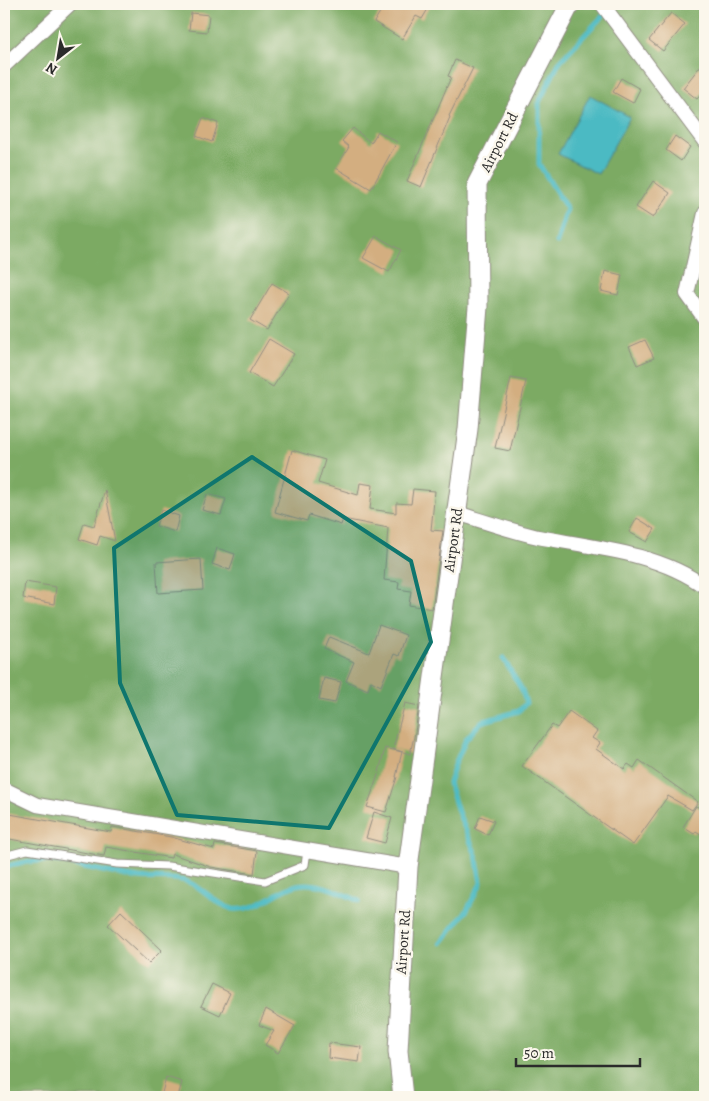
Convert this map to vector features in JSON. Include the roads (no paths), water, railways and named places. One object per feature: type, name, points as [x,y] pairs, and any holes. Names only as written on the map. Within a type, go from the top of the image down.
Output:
[{"type":"main road","name":"Airport Rd","points":[[403,1097],[398,1051],[408,867],[468,429],[478,307],[478,184],[570,4]]},
{"type":"street","points":[[4,66],[70,4]]},
{"type":"street","points":[[602,4],[705,142]]},
{"type":"street","points":[[705,213],[687,294],[705,319]]},
{"type":"street","points":[[457,513],[535,536],[594,547],[646,560],[671,569],[705,587]]},
{"type":"street","points":[[4,789],[37,805],[408,867]]},
{"type":"lane","points":[[4,856],[27,850],[117,864],[168,866],[265,881],[305,865],[307,850]]},
{"type":"water","points":[[590,95],[630,117],[598,174],[558,154]]},
{"type":"waterway","points":[[557,242],[567,209],[539,164],[539,102],[560,61],[614,4]]},
{"type":"waterway","points":[[441,943],[467,910],[481,883],[476,855],[458,812],[449,783],[455,764],[466,739],[481,722],[519,711],[526,703],[522,690],[503,658]]},
{"type":"waterway","points":[[4,867],[30,862],[56,861],[139,878],[182,880],[194,885],[221,904],[233,909],[250,907],[289,888],[305,884],[329,888],[359,901]]}]
